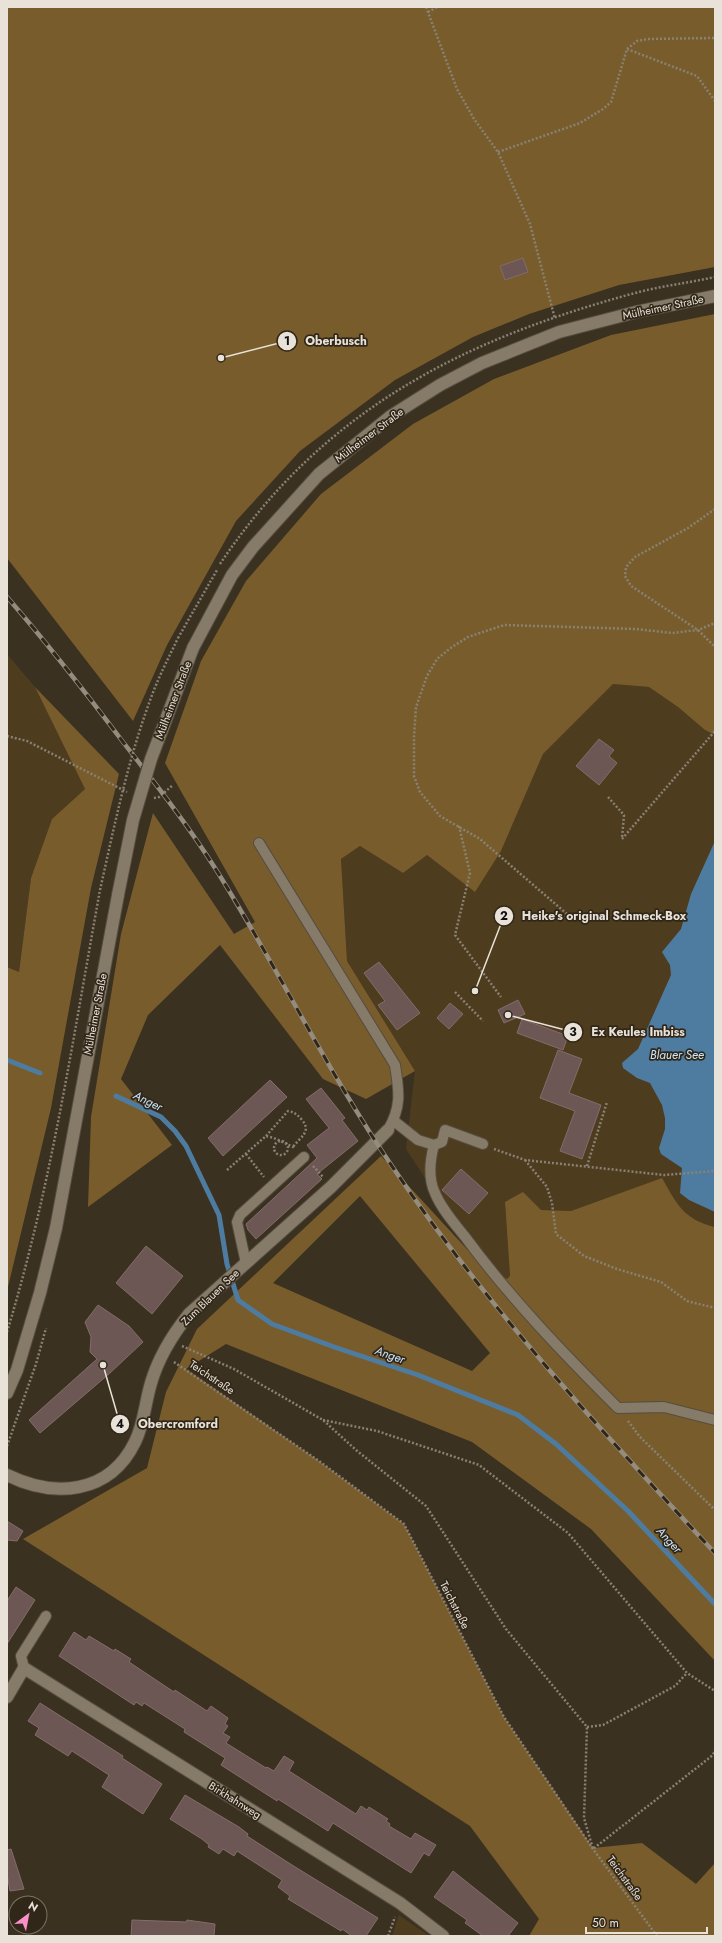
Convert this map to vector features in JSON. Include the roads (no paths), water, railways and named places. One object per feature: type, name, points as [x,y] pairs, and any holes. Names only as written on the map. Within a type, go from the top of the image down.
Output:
[{"type":"main road","name":"Mülheimer Straße","points":[[7,1392],[17,1370],[40,1293],[56,1228],[118,895],[134,820],[151,759],[193,648],[232,575],[253,547],[319,474],[391,416],[440,385],[482,363],[559,332],[636,312],[715,296]]},
{"type":"main road","name":"Zum Blauen See","points":[[7,1475],[21,1482],[38,1487],[54,1490],[71,1489],[91,1485],[118,1467],[136,1441],[151,1383],[163,1355],[171,1340],[189,1314],[331,1186],[391,1125]]},
{"type":"main road","points":[[7,1697],[24,1668]]},
{"type":"main road","name":"Birkhahnweg","points":[[24,1668],[400,1903],[443,1936]]},
{"type":"lane","points":[[259,843],[395,1065],[399,1103],[391,1125],[418,1140],[434,1145],[442,1142],[445,1130],[483,1144]]},
{"type":"lane","points":[[434,1145],[431,1156],[431,1180],[434,1192],[441,1204],[485,1263],[566,1356],[618,1408],[664,1406],[715,1420]]},
{"type":"lane","points":[[243,1266],[237,1222],[248,1207],[304,1157]]},
{"type":"lane","points":[[24,1668],[21,1656],[46,1616]]},
{"type":"water","name":"Blauer See","points":[[715,841],[715,1212],[689,1200],[680,1193],[682,1168],[661,1154],[659,1148],[665,1129],[665,1118],[662,1105],[650,1083],[637,1078],[623,1068],[622,1063],[638,1049],[671,975],[670,965],[662,952],[681,929],[691,894]]},
{"type":"waterway","name":"Anger","points":[[7,1060],[40,1073]]},
{"type":"waterway","name":"Anger","points":[[116,1096],[161,1117],[175,1131],[186,1146],[219,1215],[227,1264],[238,1300],[272,1324],[337,1348],[418,1375],[518,1415],[556,1444],[628,1511],[715,1604]]},
{"type":"railway","points":[[7,597],[95,705],[170,804],[215,868],[348,1098],[396,1172],[432,1223],[508,1321],[548,1368],[631,1462],[715,1553]]},
{"type":"place","name":"Oberbusch","points":[[221,358]]},
{"type":"place","name":"Heike's original Schmeck-Box","points":[[475,991]]},
{"type":"place","name":"Ex Keules Imbiss","points":[[508,1015]]},
{"type":"place","name":"Obercromford","points":[[103,1365]]}]
